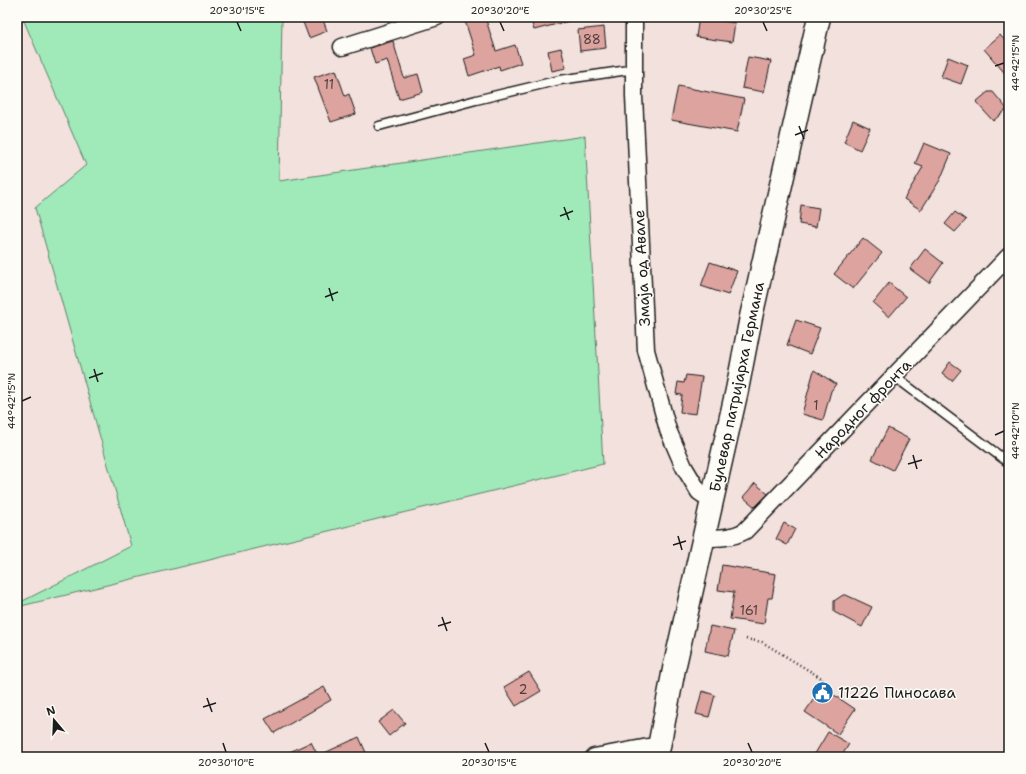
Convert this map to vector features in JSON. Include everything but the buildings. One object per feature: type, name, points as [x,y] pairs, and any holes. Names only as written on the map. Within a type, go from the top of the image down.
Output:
[{"type":"main road","name":"Булевар патријарха Германа","points":[[658,751],[674,669],[704,538],[751,316],[819,17]]},
{"type":"street","points":[[342,47],[437,17]]},
{"type":"street","name":"Змаја од Авале","points":[[634,17],[634,96],[646,350],[668,430],[684,467],[699,492],[712,501]]},
{"type":"street","name":"Народног фронта","points":[[704,538],[720,538],[739,534],[745,531],[1009,256]]},
{"type":"street","points":[[594,757],[658,751]]},
{"type":"lane","points":[[379,126],[476,100],[560,80],[635,68]]},
{"type":"lane","points":[[894,376],[1009,463]]},
{"type":"path","points":[[746,639],[762,642],[823,679],[817,688],[820,690]]},
{"type":"green space","points":[[17,17],[282,17],[279,181],[585,136],[603,464],[17,607],[17,604],[131,546],[35,208],[86,165],[24,21],[17,24]]},
{"type":"place","name":"11226 Пиносава","points":[[823,693]]}]
